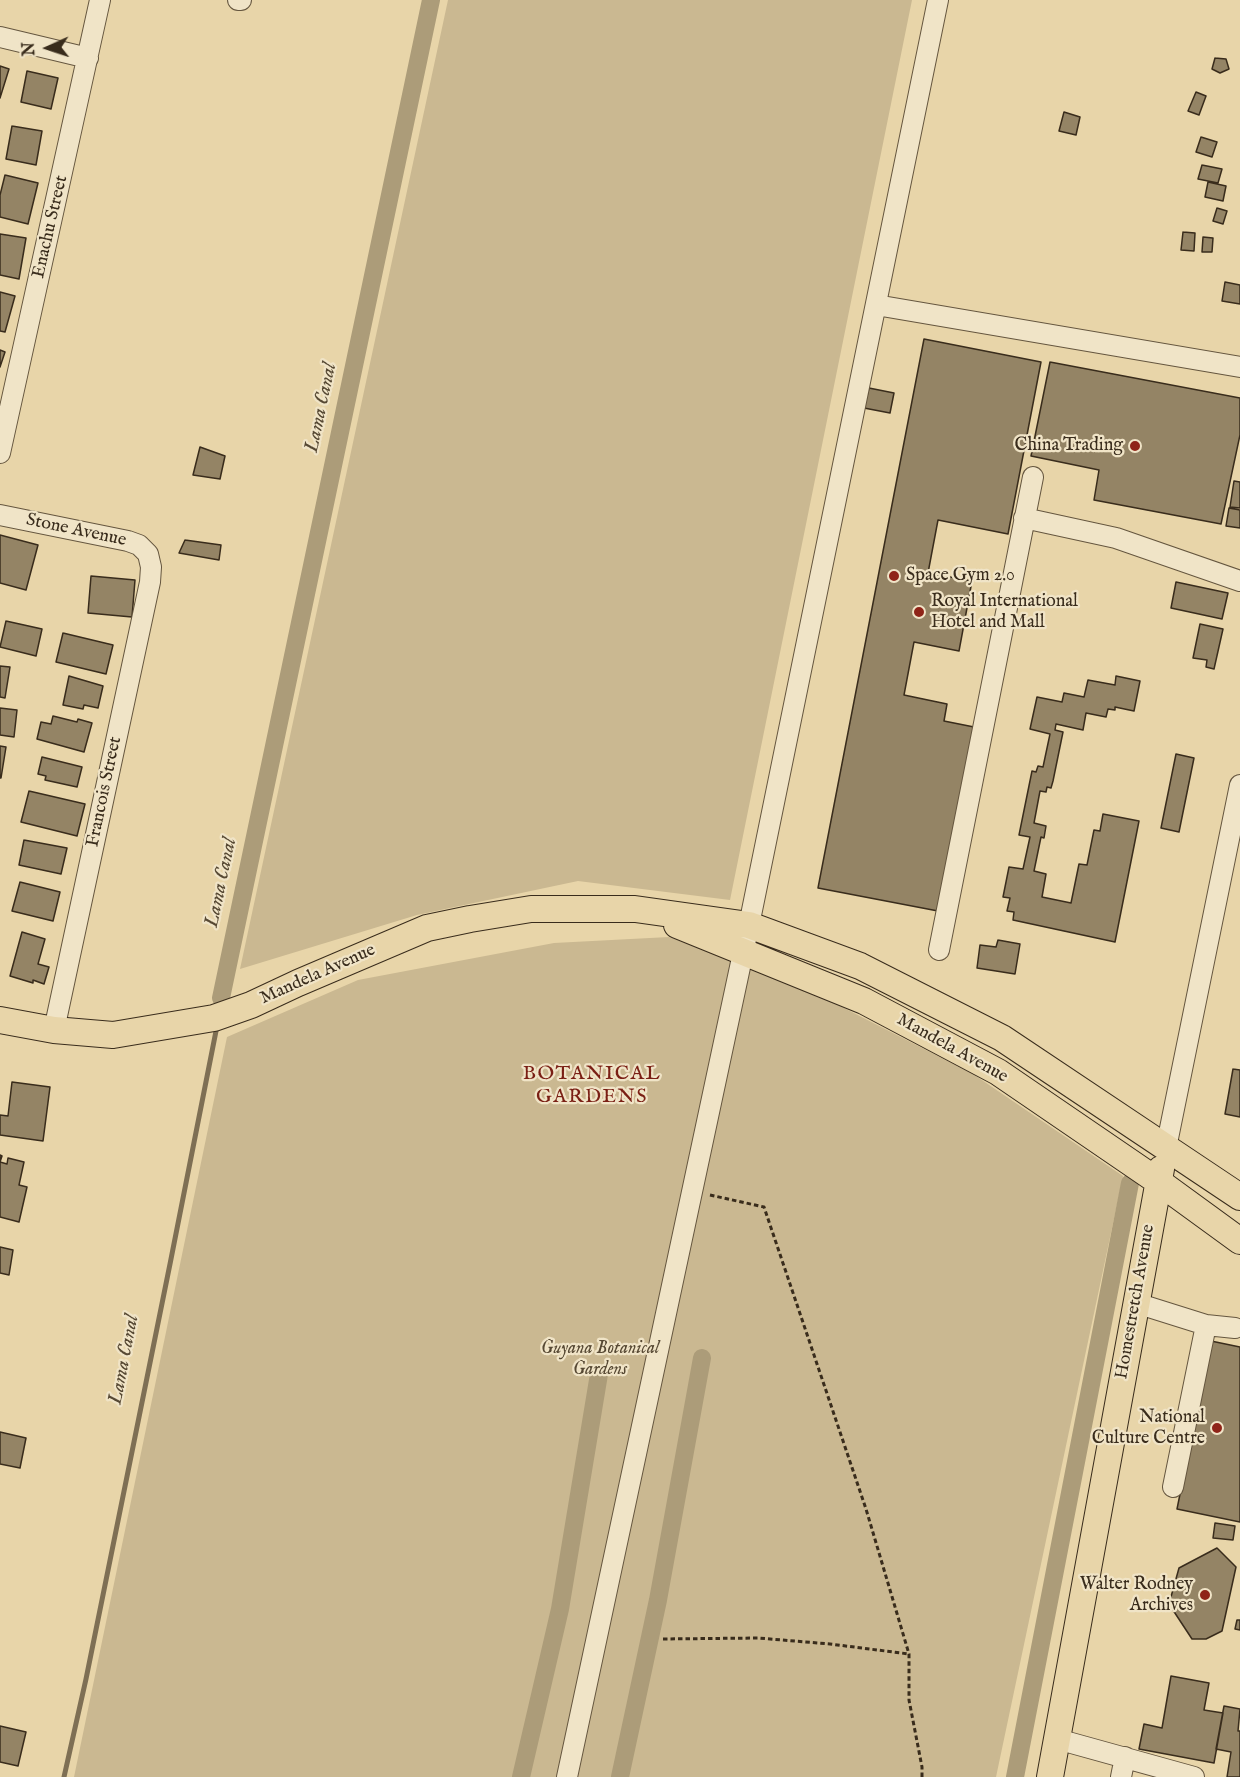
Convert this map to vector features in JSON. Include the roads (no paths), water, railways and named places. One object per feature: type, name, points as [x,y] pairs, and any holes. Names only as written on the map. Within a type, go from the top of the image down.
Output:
[{"type":"main road","name":"Mandela Avenue","points":[[0,1020],[54,1030],[112,1035],[214,1018],[251,1005],[427,928],[470,918],[531,909],[635,909],[749,925],[860,966],[1002,1038],[1240,1197]]},
{"type":"main road","name":"Mandela Avenue","points":[[635,909],[742,950],[864,1001],[998,1072],[1159,1182],[1240,1241]]},
{"type":"main road","name":"Homestretch Avenue","points":[[1050,1777],[1166,1148]]},
{"type":"street","name":"Enachu Street","points":[[0,453],[100,0]]},
{"type":"street","points":[[567,1777],[749,925],[938,0]]},
{"type":"street","points":[[0,37],[88,58]]},
{"type":"street","points":[[876,305],[1240,367]]},
{"type":"street","points":[[939,950],[1033,477]]},
{"type":"street","name":"Stone Avenue","points":[[0,515],[128,541],[140,545],[148,554]]},
{"type":"street","points":[[1024,518],[1116,538],[1240,581]]},
{"type":"street","name":"Francois Street","points":[[54,1030],[150,582],[151,567],[148,554]]},
{"type":"street","points":[[1166,1148],[1240,785]]},
{"type":"street","points":[[1136,1303],[1206,1325],[1235,1328]]},
{"type":"street","points":[[1173,1487],[1206,1325]]},
{"type":"street","points":[[1057,1739],[1190,1777]]},
{"type":"street","points":[[1121,1777],[1125,1757]]},
{"type":"waterway","name":"Lama Canal","points":[[221,998],[431,0]]},
{"type":"waterway","name":"Lama Canal","points":[[64,1777],[86,1679],[217,1026]]},
{"type":"waterway","points":[[1015,1777],[1130,1183]]},
{"type":"waterway","points":[[620,1777],[658,1600],[702,1358]]},
{"type":"waterway","points":[[521,1777],[560,1609],[599,1374]]},
{"type":"place","name":"China Trading","points":[[1135,446]]},
{"type":"place","name":"Space Gym 2.0","points":[[894,576]]},
{"type":"place","name":"Royal International Hotel and Mall","points":[[919,612]]},
{"type":"place","name":"National Culture Centre","points":[[1217,1428]]},
{"type":"place","name":"Walter Rodney Archives","points":[[1205,1595]]},
{"type":"district","name":"BOTANICAL GARDENS","points":[[592,1086]]},
{"type":"park label","name":"Guyana Botanical Gardens","points":[[600,1359]]}]
